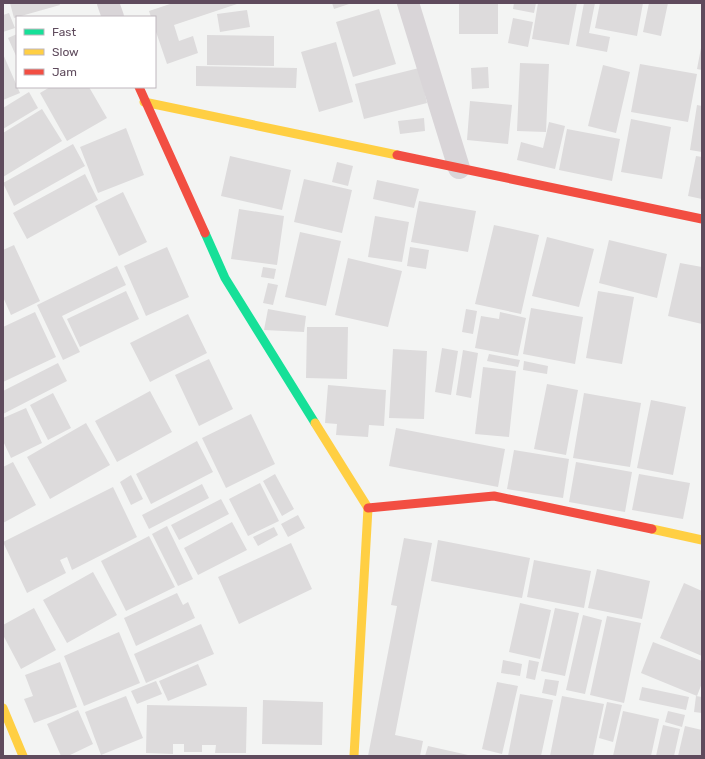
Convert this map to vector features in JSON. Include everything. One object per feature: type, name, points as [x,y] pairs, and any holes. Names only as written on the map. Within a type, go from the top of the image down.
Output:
[{"type":"street","points":[[108,3],[113,16]]},
{"type":"street","points":[[408,3],[459,168]]},
{"type":"street","points":[[139,88],[144,102],[225,278],[368,508],[354,756]]},
{"type":"street","points":[[144,102],[702,219]]},
{"type":"street","points":[[368,508],[494,496],[702,540]]},
{"type":"street","points":[[3,708],[23,756]]},
{"type":"building","points":[[10,3],[59,3],[60,5],[21,16],[16,16],[14,18]]},
{"type":"building","points":[[173,3],[240,3],[174,25],[179,41],[193,36],[198,53],[167,64],[156,32],[156,16],[151,16],[149,11]]},
{"type":"building","points":[[332,3],[352,3],[334,9]]},
{"type":"building","points":[[459,3],[498,3],[498,34],[459,34]]},
{"type":"building","points":[[514,3],[536,3],[534,13],[513,9]]},
{"type":"building","points":[[538,3],[577,3],[569,45],[532,39]]},
{"type":"building","points":[[584,3],[595,3],[589,33],[610,37],[607,52],[576,46]]},
{"type":"building","points":[[600,3],[643,3],[637,36],[595,28]]},
{"type":"building","points":[[649,3],[668,3],[661,36],[643,32]]},
{"type":"building","points":[[379,9],[396,64],[353,77],[336,22]]},
{"type":"building","points":[[247,10],[250,27],[220,32],[217,14]]},
{"type":"building","points":[[9,13],[15,28],[3,32],[3,15]]},
{"type":"building","points":[[513,18],[533,22],[528,47],[508,43]]},
{"type":"building","points":[[16,34],[16,56],[8,38]]},
{"type":"building","points":[[207,35],[274,36],[274,66],[207,65]]},
{"type":"building","points":[[336,42],[353,102],[319,112],[301,52]]},
{"type":"building","points":[[702,48],[702,70],[697,69]]},
{"type":"building","points":[[3,54],[16,84],[16,88],[18,88],[20,93],[3,100]]},
{"type":"building","points":[[520,63],[549,64],[546,132],[517,131]]},
{"type":"building","points":[[640,64],[697,74],[688,122],[631,112]]},
{"type":"building","points":[[603,65],[630,72],[616,133],[588,126]]},
{"type":"building","points":[[196,66],[297,68],[296,88],[196,86]]},
{"type":"building","points":[[488,67],[489,88],[472,89],[471,68]]},
{"type":"building","points":[[419,68],[427,103],[364,119],[355,84]]},
{"type":"building","points":[[48,88],[90,88],[107,118],[67,141],[40,93]]},
{"type":"building","points":[[29,92],[38,108],[3,129],[3,108]]},
{"type":"building","points":[[470,101],[512,105],[508,144],[467,140]]},
{"type":"building","points":[[697,105],[702,106],[702,152],[690,150]]},
{"type":"building","points":[[42,109],[62,141],[3,177],[3,133]]},
{"type":"building","points":[[424,118],[425,131],[400,134],[398,121]]},
{"type":"building","points":[[631,119],[671,127],[662,179],[621,172]]},
{"type":"building","points":[[549,122],[565,126],[555,169],[517,160],[521,142],[543,148]]},
{"type":"building","points":[[126,128],[144,175],[98,193],[80,147]]},
{"type":"building","points":[[567,129],[620,139],[612,181],[559,170]]},
{"type":"building","points":[[73,144],[85,166],[14,206],[3,183]]},
{"type":"building","points":[[230,156],[291,170],[282,210],[221,196]]},
{"type":"building","points":[[696,156],[702,157],[702,199],[688,196]]},
{"type":"building","points":[[337,162],[353,166],[348,186],[332,182]]},
{"type":"building","points":[[85,174],[98,200],[27,239],[13,213]]},
{"type":"building","points":[[304,179],[352,190],[342,233],[294,222]]},
{"type":"building","points":[[377,180],[419,189],[414,208],[373,199]]},
{"type":"building","points":[[123,192],[147,242],[119,256],[95,206]]},
{"type":"building","points":[[419,201],[476,211],[468,252],[411,242]]},
{"type":"building","points":[[239,209],[284,216],[277,265],[231,259]]},
{"type":"building","points":[[375,216],[409,222],[402,262],[368,257]]},
{"type":"building","points":[[494,225],[539,235],[521,314],[475,304]]},
{"type":"building","points":[[300,232],[341,241],[326,306],[285,297]]},
{"type":"building","points":[[547,237],[594,249],[579,307],[532,296]]},
{"type":"building","points":[[609,240],[667,254],[657,298],[599,283]]},
{"type":"building","points":[[14,245],[40,301],[11,315],[3,297],[3,250]]},
{"type":"building","points":[[167,247],[189,297],[146,316],[124,266]]},
{"type":"building","points":[[410,247],[429,250],[426,269],[407,266]]},
{"type":"building","points":[[348,258],[402,271],[388,327],[335,315]]},
{"type":"building","points":[[680,263],[702,267],[702,324],[668,316]]},
{"type":"building","points":[[117,266],[126,285],[62,316],[80,352],[63,360],[37,305]]},
{"type":"building","points":[[263,267],[276,269],[274,279],[261,277]]},
{"type":"building","points":[[268,283],[278,285],[273,305],[263,303]]},
{"type":"building","points":[[126,291],[139,319],[80,347],[67,319]]},
{"type":"building","points":[[598,291],[634,297],[622,364],[586,358]]},
{"type":"building","points":[[531,308],[583,317],[575,364],[523,354]]},
{"type":"building","points":[[268,309],[306,316],[304,332],[264,330]]},
{"type":"building","points":[[466,309],[477,311],[473,334],[462,332]]},
{"type":"building","points":[[35,312],[56,357],[3,382],[3,327]]},
{"type":"building","points":[[500,312],[526,318],[518,356],[475,348],[481,316],[499,319]]},
{"type":"building","points":[[188,314],[207,353],[150,382],[130,343]]},
{"type":"building","points":[[307,327],[348,327],[347,379],[306,378]]},
{"type":"building","points":[[442,348],[458,351],[451,395],[435,392]]},
{"type":"building","points":[[393,349],[427,351],[424,419],[389,418]]},
{"type":"building","points":[[463,350],[478,353],[471,398],[456,395]]},
{"type":"building","points":[[489,354],[520,360],[518,367],[487,361]]},
{"type":"building","points":[[209,359],[233,409],[199,426],[175,375]]},
{"type":"building","points":[[524,361],[548,366],[547,374],[523,370]]},
{"type":"building","points":[[58,363],[67,381],[3,414],[3,391]]},
{"type":"building","points":[[483,367],[516,371],[509,437],[475,434]]},
{"type":"building","points":[[547,384],[578,390],[566,455],[534,449]]},
{"type":"building","points":[[328,385],[386,390],[384,426],[369,425],[368,437],[336,435],[337,424],[325,423]]},
{"type":"building","points":[[150,391],[172,432],[117,462],[95,421]]},
{"type":"building","points":[[53,393],[71,428],[48,440],[30,405]]},
{"type":"building","points":[[584,393],[641,403],[630,467],[573,458]]},
{"type":"building","points":[[651,400],[686,407],[673,475],[637,468]]},
{"type":"building","points":[[26,408],[42,443],[11,458],[3,441],[3,418]]},
{"type":"building","points":[[251,414],[275,464],[226,488],[202,438]]},
{"type":"building","points":[[86,423],[110,465],[50,499],[27,457]]},
{"type":"building","points":[[396,428],[505,449],[498,487],[389,466]]},
{"type":"building","points":[[197,441],[213,472],[151,504],[136,474]]},
{"type":"building","points":[[514,450],[569,459],[563,498],[507,489]]},
{"type":"building","points":[[13,462],[36,505],[3,523],[3,467]]},
{"type":"building","points":[[576,462],[632,472],[625,512],[569,502]]},
{"type":"building","points":[[275,474],[294,509],[282,516],[263,481]]},
{"type":"building","points":[[639,474],[690,483],[683,519],[632,510]]},
{"type":"building","points":[[131,475],[143,499],[131,505],[120,482]]},
{"type":"building","points":[[260,483],[279,521],[248,536],[229,499]]},
{"type":"building","points":[[202,484],[209,498],[149,529],[142,515]]},
{"type":"building","points":[[113,487],[137,537],[72,570],[67,557],[60,560],[66,573],[27,593],[3,542]]},
{"type":"building","points":[[221,499],[229,514],[179,540],[171,525]]},
{"type":"building","points":[[298,515],[305,528],[288,537],[281,524]]},
{"type":"building","points":[[232,522],[247,550],[198,575],[184,548]]},
{"type":"building","points":[[167,526],[193,579],[178,586],[152,534]]},
{"type":"building","points":[[274,527],[278,535],[258,546],[253,537]]},
{"type":"building","points":[[149,536],[175,587],[126,611],[101,561]]},
{"type":"building","points":[[404,538],[432,543],[395,735],[423,741],[420,756],[368,756],[397,606],[391,605]]},
{"type":"building","points":[[438,540],[530,558],[522,598],[431,581]]},
{"type":"building","points":[[291,543],[312,589],[239,624],[218,577]]},
{"type":"building","points":[[534,560],[591,571],[584,608],[527,597]]},
{"type":"building","points":[[597,569],[650,581],[642,619],[588,608]]},
{"type":"building","points":[[93,572],[117,615],[67,643],[43,600]]},
{"type":"building","points":[[684,583],[702,591],[702,656],[660,638]]},
{"type":"building","points":[[177,593],[183,605],[188,602],[195,618],[136,646],[124,618]]},
{"type":"building","points":[[520,603],[551,610],[540,659],[509,652]]},
{"type":"building","points":[[34,608],[56,650],[21,669],[3,635],[3,625]]},
{"type":"building","points":[[555,608],[579,613],[565,676],[541,671]]},
{"type":"building","points":[[583,615],[602,620],[585,694],[566,690]]},
{"type":"building","points":[[607,616],[641,623],[624,703],[590,695]]},
{"type":"building","points":[[201,624],[214,654],[146,683],[134,654]]},
{"type":"building","points":[[119,632],[140,683],[84,706],[64,656]]},
{"type":"building","points":[[653,642],[702,661],[702,683],[697,696],[641,673]]},
{"type":"building","points":[[503,660],[522,664],[520,676],[501,673]]},
{"type":"building","points":[[529,660],[539,662],[535,680],[526,678]]},
{"type":"building","points":[[60,662],[77,707],[34,723],[24,699],[33,696],[25,675]]},
{"type":"building","points":[[198,664],[207,685],[168,701],[159,681]]},
{"type":"building","points":[[545,679],[559,681],[556,696],[542,693]]},
{"type":"building","points":[[156,681],[162,694],[137,704],[131,691]]},
{"type":"building","points":[[497,682],[518,686],[502,754],[482,749]]},
{"type":"building","points":[[642,687],[689,697],[686,710],[639,700]]},
{"type":"building","points":[[520,694],[553,700],[541,756],[508,756]]},
{"type":"building","points":[[126,696],[143,738],[101,755],[85,712]]},
{"type":"building","points":[[562,696],[604,704],[593,756],[550,756]]},
{"type":"building","points":[[696,696],[702,697],[702,713],[694,712]]},
{"type":"building","points":[[263,700],[323,702],[322,745],[262,744]]},
{"type":"building","points":[[607,702],[622,705],[613,742],[599,738]]},
{"type":"building","points":[[147,705],[247,707],[246,753],[215,753],[216,745],[202,745],[202,752],[184,752],[184,744],[173,744],[173,754],[146,753]]},
{"type":"building","points":[[78,710],[93,744],[68,756],[61,756],[47,724]]},
{"type":"building","points":[[623,711],[659,719],[651,756],[613,756]]},
{"type":"building","points":[[668,711],[685,715],[682,727],[665,722]]},
{"type":"building","points":[[663,725],[680,729],[674,756],[656,756]]},
{"type":"building","points":[[685,726],[702,730],[702,756],[678,756]]},
{"type":"building","points":[[428,746],[468,755],[425,756]]},
{"type":"traffic: fast","points":[[205,233],[225,278],[315,423]]},
{"type":"traffic: slow","points":[[144,102],[397,155]]},
{"type":"traffic: slow","points":[[315,423],[368,508],[354,756]]},
{"type":"traffic: slow","points":[[652,529],[702,540]]},
{"type":"traffic: slow","points":[[3,708],[23,756]]},
{"type":"traffic: jam","points":[[139,88],[205,233]]},
{"type":"traffic: jam","points":[[397,155],[702,219]]},
{"type":"traffic: jam","points":[[368,508],[494,496],[652,529]]}]
